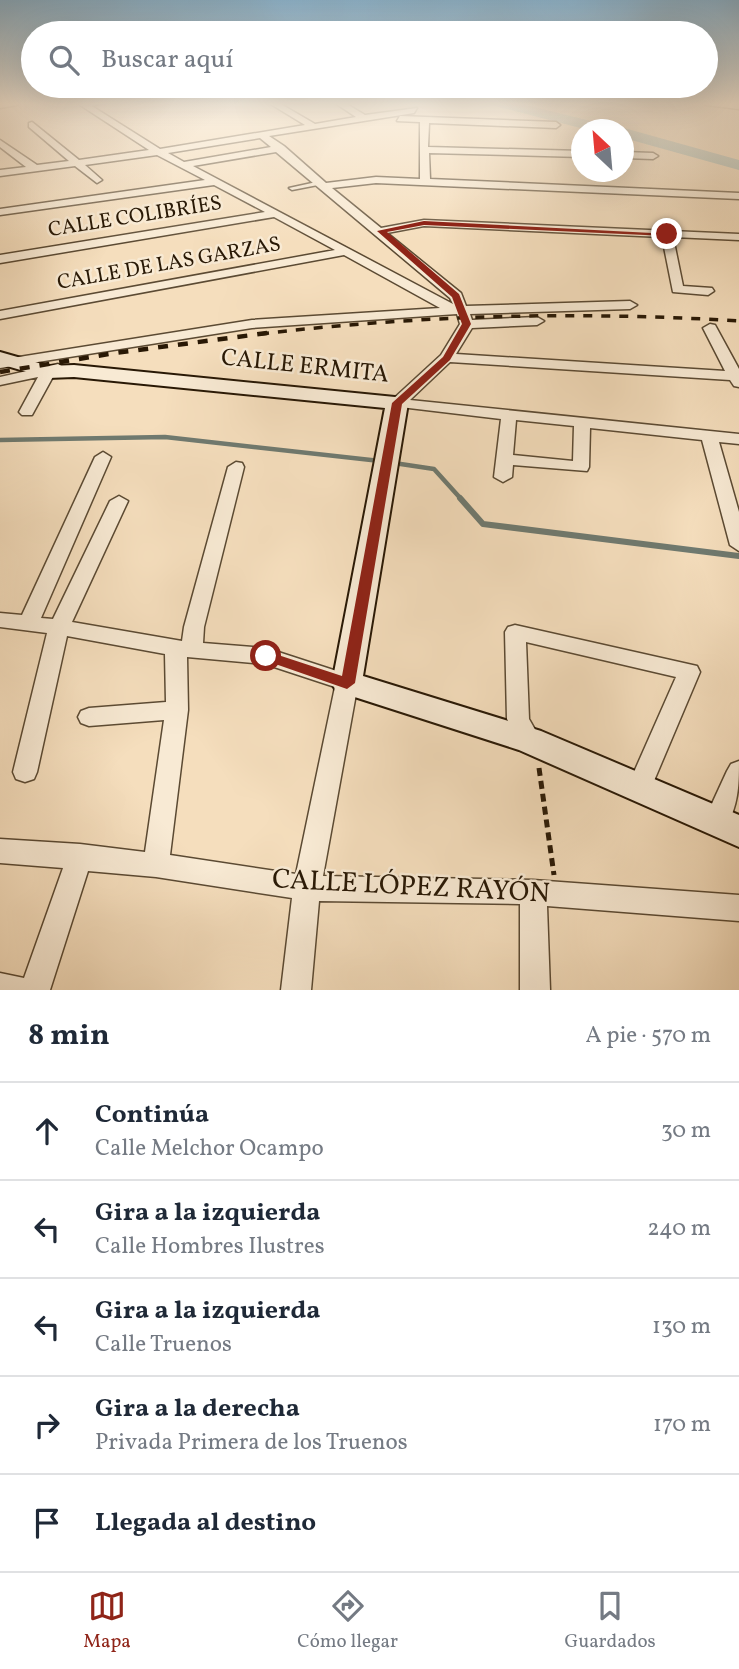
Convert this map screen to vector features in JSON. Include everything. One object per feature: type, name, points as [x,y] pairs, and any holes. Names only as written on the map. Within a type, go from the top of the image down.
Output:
[{"type":"street","points":[[9,149],[36,169]]},
{"type":"street","points":[[60,149],[97,180]]},
{"type":"street","points":[[154,149],[461,315],[537,321]]},
{"type":"street","points":[[1,172],[175,149]]},
{"type":"street","points":[[183,165],[274,149]]},
{"type":"street","points":[[282,149],[456,296],[461,315],[447,358],[397,403],[307,888],[296,990]]},
{"type":"street","points":[[425,181],[425,150],[431,149]]},
{"type":"street","points":[[634,155],[653,156]]},
{"type":"street","points":[[323,184],[376,180],[425,181],[739,196]]},
{"type":"street","points":[[405,196],[408,181]]},
{"type":"street","points":[[0,212],[215,182]]},
{"type":"street","name":"CALLE COLIBRÍES","points":[[0,259],[276,213]]},
{"type":"street","points":[[381,231],[424,223],[667,234],[732,233]]},
{"type":"street","points":[[667,234],[677,289],[708,291]]},
{"type":"street","name":"CALLE DE LAS GARZAS","points":[[0,315],[346,251]]},
{"type":"street","points":[[7,359],[252,324],[630,305]]},
{"type":"street","points":[[710,328],[738,378]]},
{"type":"street","points":[[447,358],[738,378]]},
{"type":"street","name":"CALLE ERMITA","points":[[7,359],[60,370],[739,439]]},
{"type":"street","points":[[0,381],[60,370]]},
{"type":"street","points":[[27,412],[60,370]]},
{"type":"street","points":[[509,416],[504,468],[581,467],[582,424]]},
{"type":"street","points":[[709,436],[739,545]]},
{"type":"street","points":[[29,622],[103,457]]},
{"type":"street","points":[[156,864],[184,648],[194,627],[236,467]]},
{"type":"street","points":[[25,772],[59,627],[119,502]]},
{"type":"street","points":[[0,620],[29,622],[184,648],[266,656],[639,788],[728,826],[739,771]]},
{"type":"street","points":[[533,750],[517,719],[515,632],[689,672],[639,788]]},
{"type":"street","points":[[89,717],[177,710]]},
{"type":"street","name":"CALLE LÓPEZ RAYÓN","points":[[0,851],[156,864],[307,888],[543,885],[739,908]]},
{"type":"street","points":[[35,990],[80,856]]},
{"type":"street","points":[[535,990],[543,885]]},
{"type":"street","points":[[0,988],[17,990]]},
{"type":"lane","points":[[292,188],[323,184]]},
{"type":"path","points":[[533,750],[543,885]]},
{"type":"waterway","points":[[682,149],[739,165]]},
{"type":"waterway","points":[[0,440],[165,437],[380,461]]},
{"type":"waterway","points":[[394,463],[434,469],[462,500]]},
{"type":"waterway","points":[[460,498],[483,524],[739,556]]},
{"type":"railway","points":[[260,334],[380,323],[499,317],[619,316],[739,321]]},
{"type":"railway","points":[[0,372],[115,353],[275,332]]},
{"type":"route","points":[[266,656],[347,683],[397,403],[447,358],[467,324],[456,296],[381,231],[424,223],[667,234]]}]
